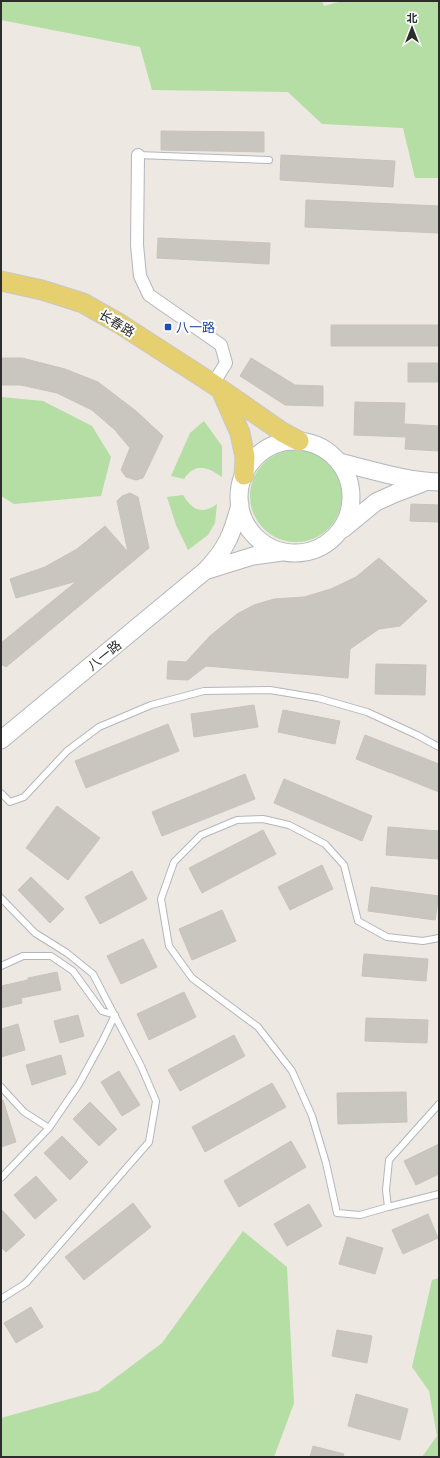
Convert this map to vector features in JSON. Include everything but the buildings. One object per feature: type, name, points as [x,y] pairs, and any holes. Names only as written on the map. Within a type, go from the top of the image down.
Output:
[{"type":"main road","name":"长春路","points":[[1,282],[42,290],[83,303],[120,324],[218,387],[282,432],[299,441]]},
{"type":"main road","points":[[218,387],[240,432],[245,457],[244,475],[239,492],[240,505],[245,521],[253,534],[266,545],[283,552]]},
{"type":"main road","points":[[244,475],[254,459],[275,445],[299,441],[313,444],[331,454],[339,462],[348,476],[352,495],[348,518],[340,532]]},
{"type":"main road","points":[[339,462],[379,473],[432,482]]},
{"type":"main road","points":[[206,570],[253,556],[283,552],[303,553],[325,545],[376,502],[396,493],[432,482]]},
{"type":"main road","points":[[206,570],[220,555],[229,539],[240,505]]},
{"type":"main road","name":"八一路","points":[[3,735],[206,570]]},
{"type":"street","points":[[138,155],[137,245],[140,276],[149,295],[221,345],[226,363],[218,387]]},
{"type":"lane","points":[[138,155],[269,160]]},
{"type":"lane","points":[[1,793],[10,802],[24,797],[67,751],[99,727],[151,705],[204,691],[270,690],[318,698],[367,712],[417,734],[439,747]]},
{"type":"lane","points":[[439,938],[423,941],[387,937],[358,921],[344,865],[325,844],[289,826],[263,820],[237,820],[201,835],[174,862],[161,899],[169,946],[192,978],[258,1027],[292,1071],[312,1116],[326,1163],[337,1213],[360,1215],[439,1194]]},
{"type":"lane","points":[[1,898],[35,933],[67,953],[93,974],[141,1066],[156,1101],[149,1142],[26,1283],[1,1299]]},
{"type":"lane","points":[[1,966],[22,956],[51,956],[73,971],[102,1011],[115,1015]]},
{"type":"lane","points":[[1,1178],[49,1128],[79,1084],[115,1015]]},
{"type":"lane","points":[[1,1087],[24,1112],[49,1128]]},
{"type":"lane","points":[[388,1207],[386,1190],[388,1160],[439,1104]]},
{"type":"green space","points":[[1,1],[322,1],[324,6],[342,1],[439,1],[439,178],[415,178],[403,128],[322,124],[288,92],[152,90],[140,47],[1,20]]},
{"type":"green space","points":[[1,397],[43,401],[92,426],[111,457],[101,496],[14,504],[1,496]]},
{"type":"green space","points":[[204,421],[222,446],[222,477],[202,468],[193,470],[184,479],[171,476],[190,433]]},
{"type":"green space","points":[[287,450],[305,450],[322,457],[335,470],[342,487],[342,505],[335,522],[322,535],[305,542],[287,542],[270,535],[257,522],[250,505],[250,487],[257,470],[270,457]]},
{"type":"green space","points":[[183,495],[190,504],[198,509],[207,509],[217,504],[215,523],[208,535],[188,550],[176,525],[167,497]]},
{"type":"green space","points":[[243,1231],[287,1267],[294,1403],[274,1457],[1,1457],[1,1418],[98,1391],[162,1343]]},
{"type":"green space","points":[[439,1278],[439,1457],[422,1457],[437,1436],[429,1391],[412,1367],[432,1280]]},
{"type":"place","name":"八一路","points":[[168,327]]}]
